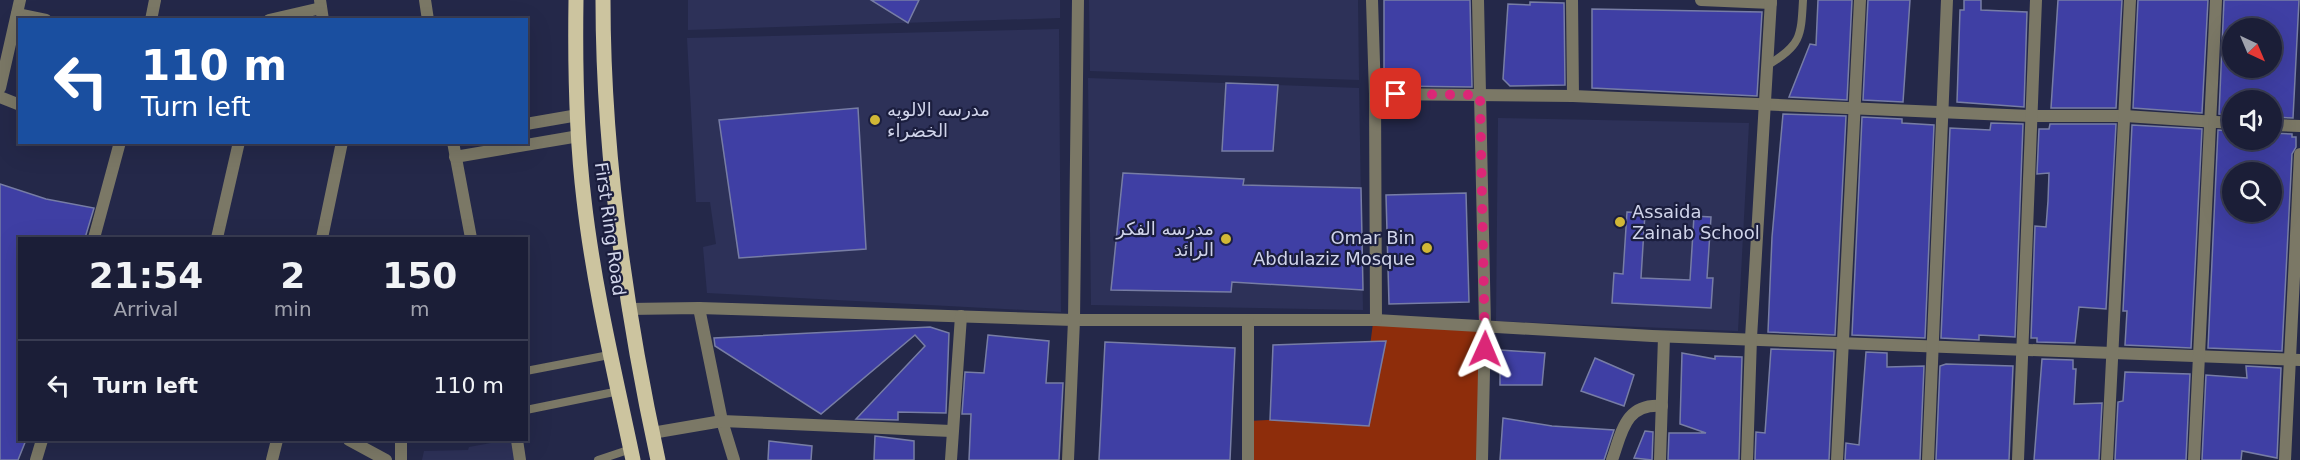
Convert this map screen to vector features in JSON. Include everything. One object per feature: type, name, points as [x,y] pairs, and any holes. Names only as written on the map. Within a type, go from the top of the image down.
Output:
[{"type":"main road","name":"First Ring Road","points":[[576,0],[578,115],[584,200],[609,355],[632,455]]},
{"type":"main road","name":"First Ring Road","points":[[603,0],[608,144],[628,309],[658,460]]},
{"type":"street","points":[[0,88],[20,0]]},
{"type":"street","points":[[151,18],[155,0]]},
{"type":"street","points":[[425,0],[428,18]]},
{"type":"street","points":[[1068,460],[1074,320],[1078,0]]},
{"type":"street","points":[[1372,0],[1375,94],[1376,320]]},
{"type":"street","points":[[1478,0],[1485,326],[1482,460]]},
{"type":"street","points":[[1572,0],[1573,96]]},
{"type":"street","points":[[1701,0],[1771,2],[1751,338],[1747,460]]},
{"type":"street","points":[[1837,460],[1860,0]]},
{"type":"street","points":[[1928,460],[1947,0]]},
{"type":"street","points":[[2018,460],[2036,0]]},
{"type":"street","points":[[2107,460],[2130,0]]},
{"type":"street","points":[[2194,460],[2216,0]]},
{"type":"street","points":[[278,18],[321,9]]},
{"type":"street","points":[[17,14],[36,18]]},
{"type":"street","points":[[1375,94],[1573,96],[2030,116],[2125,116],[2222,123]]},
{"type":"street","points":[[0,97],[18,104]]},
{"type":"street","points":[[528,124],[578,115]]},
{"type":"street","points":[[2282,125],[2300,126]]},
{"type":"street","points":[[456,157],[579,136]]},
{"type":"street","points":[[94,237],[119,144]]},
{"type":"street","points":[[217,237],[239,144]]},
{"type":"street","points":[[322,237],[342,144]]},
{"type":"street","points":[[453,144],[471,237]]},
{"type":"street","points":[[2285,460],[2295,360],[2300,154]]},
{"type":"street","points":[[699,308],[722,421],[734,460]]},
{"type":"street","points":[[628,309],[699,308],[1074,320],[1376,320],[1664,337],[1751,338],[2295,360]]},
{"type":"street","points":[[951,460],[951,431],[961,316]]},
{"type":"street","points":[[1248,321],[1248,460]]},
{"type":"street","points":[[1660,460],[1664,337]]},
{"type":"street","points":[[1611,460],[1626,422],[1636,410],[1644,406],[1662,406]]},
{"type":"street","points":[[652,433],[722,421],[951,431]]},
{"type":"street","points":[[36,460],[42,441]]},
{"type":"street","points":[[272,460],[277,441]]},
{"type":"street","points":[[351,441],[386,460]]},
{"type":"street","points":[[401,441],[401,460]]},
{"type":"street","points":[[517,441],[520,460]]},
{"type":"lane","points":[[1768,65],[1797,44],[1801,35],[1803,0]]},
{"type":"lane","points":[[528,371],[609,355]]},
{"type":"lane","points":[[528,410],[619,391]]},
{"type":"lane","points":[[598,460],[632,455]]},
{"type":"shaded area","points":[[688,0],[1060,0],[1060,18],[688,30]]},
{"type":"shaded area","points":[[1089,0],[1358,0],[1359,80],[1090,71]]},
{"type":"shaded area","name":"مدرسه الالويه الخضراء","points":[[1059,29],[1061,312],[707,293],[703,247],[716,244],[710,202],[696,202],[687,38]]},
{"type":"shaded area","name":"مدرسه الفكر الرائد","points":[[1088,78],[1359,88],[1363,310],[1091,305]]},
{"type":"shaded area","name":"Assaida Zainab School","points":[[1498,118],[1749,123],[1738,331],[1496,321]]},
{"type":"shaded area","points":[[1373,323],[1485,326],[1480,460],[1250,460],[1249,421],[1361,415]]},
{"type":"shaded area","points":[[513,441],[516,460],[422,460],[424,451],[468,450],[469,447]]},
{"type":"building","points":[[871,0],[919,0],[908,23]]},
{"type":"building","points":[[1384,0],[1470,0],[1472,87],[1393,86],[1384,79]]},
{"type":"building","points":[[1818,0],[1852,0],[1847,100],[1789,97],[1810,44],[1816,45]]},
{"type":"building","points":[[1868,0],[1910,0],[1903,102],[1863,100]]},
{"type":"building","points":[[1964,0],[1981,0],[1981,10],[2027,12],[2024,107],[1957,102],[1960,10],[1964,10]]},
{"type":"building","points":[[2058,0],[2122,0],[2116,108],[2051,108]]},
{"type":"building","points":[[2138,0],[2208,0],[2202,113],[2133,108]]},
{"type":"building","points":[[2224,0],[2299,0],[2293,118],[2282,118],[2282,90],[2222,90],[2222,114],[2219,114],[2222,46],[2222,78],[2282,78],[2282,18],[2223,18]]},
{"type":"building","points":[[1530,2],[1564,3],[1565,85],[1510,86],[1503,79],[1508,4],[1530,5]]},
{"type":"building","points":[[1592,9],[1762,12],[1757,96],[1592,88]]},
{"type":"building","points":[[1226,83],[1278,85],[1273,151],[1222,151]]},
{"type":"building","points":[[858,108],[866,249],[739,258],[719,120]]},
{"type":"building","points":[[1783,114],[1846,116],[1835,335],[1768,332],[1772,237]]},
{"type":"building","points":[[1862,117],[1902,119],[1902,123],[1934,125],[1925,338],[1852,335]]},
{"type":"building","points":[[1991,123],[2023,124],[2015,337],[1979,335],[1979,340],[1941,338],[1950,128],[1990,130]]},
{"type":"building","points":[[2050,124],[2116,124],[2106,309],[2079,307],[2075,343],[2037,342],[2037,338],[2031,338],[2035,226],[2046,227],[2048,201],[2049,173],[2037,174],[2039,129],[2049,129]]},
{"type":"building","points":[[2132,125],[2202,129],[2191,348],[2125,345],[2127,311],[2123,311]]},
{"type":"building","points":[[2218,130],[2222,130],[2222,150],[2282,150],[2282,134],[2292,134],[2292,137],[2296,137],[2296,147],[2292,154],[2282,351],[2208,348]]},
{"type":"building","points":[[1123,173],[1244,179],[1243,185],[1361,188],[1363,290],[1232,282],[1231,292],[1111,290]]},
{"type":"building","points":[[0,184],[46,199],[94,208],[85,237],[18,237],[18,441],[26,441],[18,460],[0,460]]},
{"type":"building","name":"Omar Bin Abdulaziz Mosque","points":[[1466,193],[1469,302],[1389,304],[1386,195]]},
{"type":"building","points":[[1627,212],[1645,213],[1641,278],[1690,280],[1694,216],[1711,217],[1707,278],[1713,278],[1711,308],[1612,303],[1614,273],[1623,274]]},
{"type":"building","points":[[930,327],[949,333],[946,413],[898,412],[898,420],[856,419],[925,346],[915,335],[821,414],[715,346],[714,338]]},
{"type":"building","points":[[988,335],[1049,341],[1046,383],[1063,383],[1059,460],[969,460],[971,414],[962,414],[965,372],[984,373]]},
{"type":"building","points":[[1386,341],[1369,426],[1270,420],[1273,345]]},
{"type":"building","points":[[1105,342],[1235,348],[1230,460],[1099,460]]},
{"type":"building","points":[[1771,349],[1834,351],[1829,460],[1755,460],[1756,432],[1765,433]]},
{"type":"building","points":[[1500,350],[1545,353],[1542,385],[1500,385]]},
{"type":"building","points":[[1866,352],[1887,353],[1887,367],[1924,366],[1920,460],[1845,460],[1846,443],[1859,445]]},
{"type":"building","points":[[1682,353],[1715,359],[1715,356],[1742,357],[1739,460],[1668,460],[1669,433],[1706,433],[1680,424]]},
{"type":"building","points":[[1595,358],[1634,375],[1624,406],[1581,391]]},
{"type":"building","points":[[2042,359],[2073,360],[2073,369],[2076,369],[2074,404],[2102,403],[2099,460],[2034,460]]},
{"type":"building","points":[[1946,364],[2013,366],[2009,460],[1936,460],[1940,366]]},
{"type":"building","points":[[2246,366],[2281,368],[2277,458],[2242,451],[2241,460],[2202,460],[2206,375],[2247,378]]},
{"type":"building","points":[[2125,372],[2190,374],[2186,460],[2115,460],[2118,402],[2123,401]]},
{"type":"building","points":[[1503,418],[1552,426],[1614,430],[1604,460],[1500,460]]},
{"type":"building","points":[[1645,431],[1653,432],[1652,460],[1634,458]]},
{"type":"building","points":[[875,436],[914,441],[914,460],[874,460]]},
{"type":"building","points":[[769,441],[812,446],[811,460],[768,460]]},
{"type":"place","name":"مدرسه الالويه الخضراء","points":[[875,120]]},
{"type":"place","name":"Assaida Zainab School","points":[[1620,222]]},
{"type":"place","name":"مدرسه الفكر الرائد","points":[[1226,239]]},
{"type":"place","name":"Omar Bin Abdulaziz Mosque","points":[[1427,248]]},
{"type":"route","points":[[1396,94],[1480,95],[1485,349]]}]
